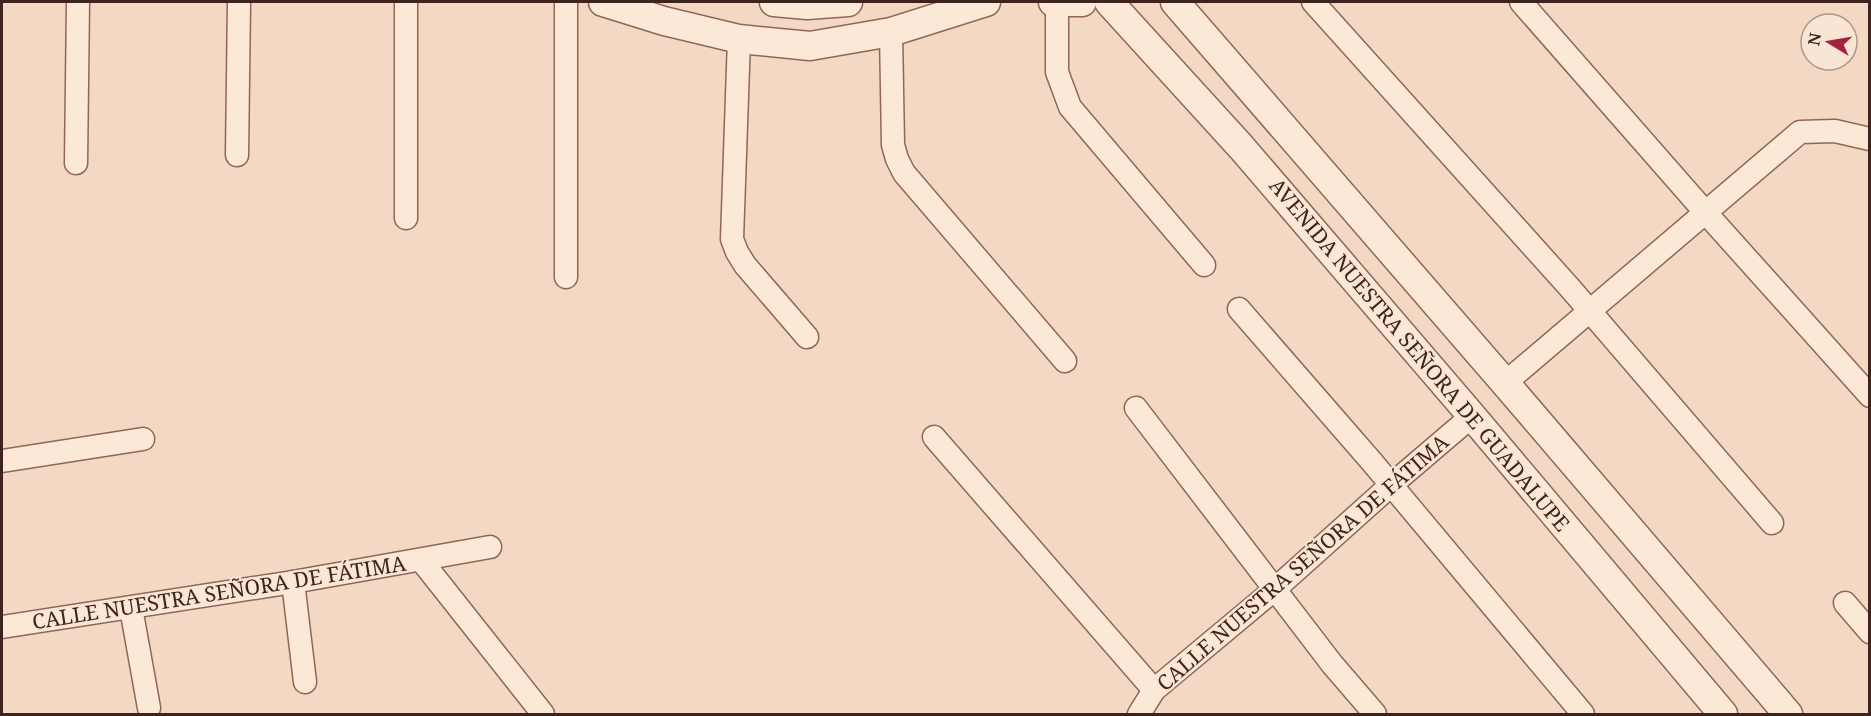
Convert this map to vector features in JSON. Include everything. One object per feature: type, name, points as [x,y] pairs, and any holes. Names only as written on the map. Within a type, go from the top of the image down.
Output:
[{"type":"street","points":[[76,163],[78,2]]},
{"type":"street","points":[[237,155],[239,2]]},
{"type":"street","points":[[406,2],[406,218]]},
{"type":"street","points":[[566,2],[566,277]]},
{"type":"street","points":[[603,2],[664,21],[739,39],[810,46],[891,32],[986,2]]},
{"type":"street","points":[[774,2],[848,2]]},
{"type":"street","points":[[1064,2],[1057,72],[1070,108],[1204,265]]},
{"type":"street","name":"AVENIDA NUESTRA SEÑORA DE GUADALUPE","points":[[1109,2],[1242,148],[1723,714]]},
{"type":"street","name":"AVENIDA NUESTRA SEÑORA DE GUADALUPE","points":[[1175,2],[1788,714]]},
{"type":"street","points":[[1313,2],[1589,311],[1772,523]]},
{"type":"street","points":[[1521,2],[1869,396]]},
{"type":"street","points":[[891,32],[893,145],[904,173],[1065,361]]},
{"type":"street","points":[[739,39],[732,239],[744,265],[807,337]]},
{"type":"street","points":[[1505,383],[1800,132],[1835,131],[1869,140]]},
{"type":"street","points":[[1239,309],[1583,714]]},
{"type":"street","points":[[1136,408],[1332,664],[1375,714]]},
{"type":"street","name":"CALLE NUESTRA SEÑORA DE FÁTIMA","points":[[1139,714],[1154,690],[1275,589],[1472,416]]},
{"type":"street","points":[[934,436],[1154,690]]},
{"type":"street","points":[[2,461],[143,439]]},
{"type":"street","points":[[421,560],[490,547]]},
{"type":"street","name":"CALLE NUESTRA SEÑORA DE FÁTIMA","points":[[2,627],[421,560],[543,714]]},
{"type":"street","points":[[293,582],[306,682]]},
{"type":"street","points":[[1845,603],[1869,632]]},
{"type":"street","points":[[131,608],[149,708]]}]
